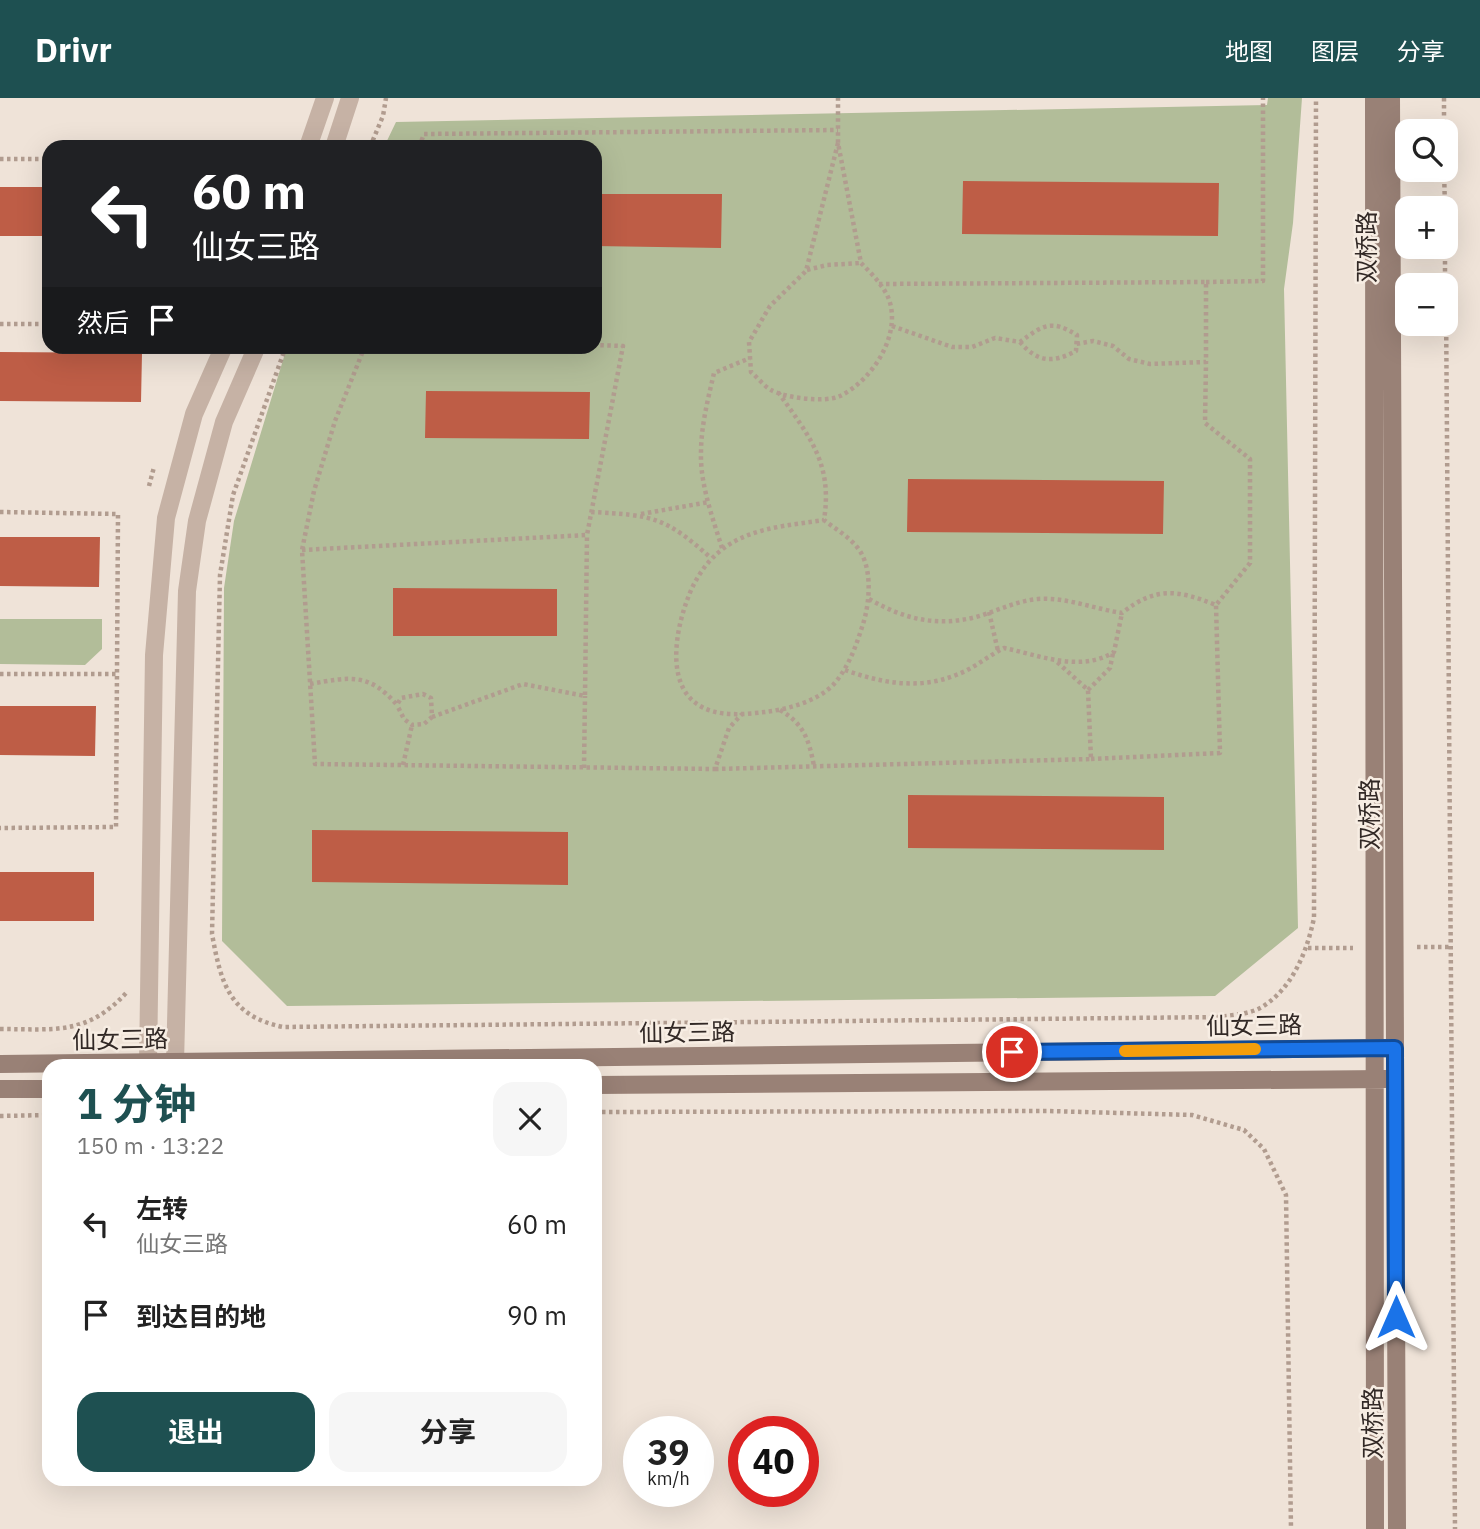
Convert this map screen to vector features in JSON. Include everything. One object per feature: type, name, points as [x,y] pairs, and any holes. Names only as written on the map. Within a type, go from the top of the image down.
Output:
[{"type":"street","points":[[310,140],[325,98]]},
{"type":"street","points":[[336,140],[350,98]]},
{"type":"street","name":"双桥路","points":[[1374,98],[1375,1529]]},
{"type":"street","name":"双桥路","points":[[1391,98],[1397,1529]]},
{"type":"street","points":[[148,1059],[154,655],[166,517],[194,414],[220,354]]},
{"type":"street","points":[[175,1059],[187,591],[197,521],[224,422],[254,354]]},
{"type":"street","name":"仙女三路","points":[[550,1059],[1395,1048]]},
{"type":"street","name":"仙女三路","points":[[0,1064],[42,1064]]},
{"type":"street","points":[[602,1085],[1395,1079]]},
{"type":"street","points":[[0,1089],[42,1089]]},
{"type":"path","points":[[373,140],[383,116],[386,98]]},
{"type":"path","points":[[838,98],[838,143],[861,263],[888,298],[892,326],[882,354],[865,376],[839,397],[801,399],[771,390],[751,372],[749,342],[770,306],[806,271],[827,265],[861,263]]},
{"type":"path","points":[[879,284],[1263,281],[1263,98]]},
{"type":"path","points":[[283,354],[233,495],[220,575],[212,934],[220,975],[228,993],[243,1011],[264,1023],[284,1027],[1219,1017],[1245,1013],[1262,1007],[1294,972],[1308,948],[1314,918],[1316,98]]},
{"type":"path","points":[[1444,98],[1444,119]]},
{"type":"path","points":[[422,140],[424,134],[838,130]]},
{"type":"path","points":[[806,271],[838,143]]},
{"type":"path","points":[[0,159],[42,159]]},
{"type":"path","points":[[362,354],[332,433],[314,491],[302,550],[315,764],[715,769],[1220,753],[1216,605],[1250,563],[1250,459],[1205,423],[1206,282]]},
{"type":"path","points":[[0,324],[42,324]]},
{"type":"path","points":[[892,326],[952,347],[972,347],[995,338],[1020,342],[1032,355],[1058,360],[1076,351],[1077,335],[1062,326],[1046,325],[1020,342]]},
{"type":"path","points":[[1446,336],[1455,1529]]},
{"type":"path","points":[[1076,344],[1093,341],[1113,346],[1129,359],[1150,364],[1172,361],[1206,362]]},
{"type":"path","points":[[584,768],[587,535],[622,346],[602,345]]},
{"type":"path","points":[[722,548],[700,455],[714,373],[750,358]]},
{"type":"path","points":[[778,392],[818,450],[826,503],[824,520]]},
{"type":"path","points":[[637,515],[709,502]]},
{"type":"path","points":[[0,512],[117,514],[116,827],[0,828]]},
{"type":"path","points":[[592,512],[637,515],[664,521],[711,558]]},
{"type":"path","points":[[824,520],[858,548],[866,570],[869,599],[857,645],[845,670],[831,687],[802,704],[742,714],[711,711],[691,700],[678,674],[675,647],[683,613],[694,585],[711,558],[722,548],[731,541],[768,528],[824,520]]},
{"type":"path","points":[[302,550],[587,535]]},
{"type":"path","points":[[1088,690],[1110,668],[1122,613],[1136,602],[1163,592],[1190,595],[1216,605]]},
{"type":"path","points":[[869,599],[891,612],[920,621],[945,621],[1039,599],[1070,602],[1122,613]]},
{"type":"path","points":[[989,612],[998,651]]},
{"type":"path","points":[[845,670],[906,684],[932,684],[959,675],[1004,648],[1056,662],[1083,661],[1114,652]]},
{"type":"path","points":[[1056,662],[1088,690],[1091,759]]},
{"type":"path","points":[[0,674],[117,674]]},
{"type":"path","points":[[310,684],[352,677],[372,683],[397,705],[404,719],[412,725],[424,724],[432,717],[523,684],[585,696]]},
{"type":"path","points":[[397,705],[401,698],[423,694],[431,698],[432,717]]},
{"type":"path","points":[[779,709],[796,719],[806,733],[814,766]]},
{"type":"path","points":[[715,769],[725,736],[742,714]]},
{"type":"path","points":[[403,765],[412,725]]},
{"type":"path","points":[[602,1112],[1048,1111],[1192,1115],[1244,1130],[1264,1149],[1286,1195],[1292,1529]]},
{"type":"path","points":[[0,1116],[42,1115]]},
{"type":"green space","points":[[1268,98],[1302,98],[1293,223],[1284,289],[1298,928],[1215,996],[287,1006],[222,941],[224,588],[234,521],[285,354],[602,354],[602,140],[387,140],[396,122],[1267,105]]},
{"type":"green space","points":[[0,619],[102,619],[102,649],[85,665],[0,664]]},
{"type":"building","points":[[963,181],[1219,183],[1218,236],[962,234]]},
{"type":"building","points":[[0,187],[42,187],[42,236],[0,236]]},
{"type":"building","points":[[602,194],[722,194],[721,248],[602,246]]},
{"type":"building","points":[[0,352],[142,354],[141,402],[0,401]]},
{"type":"building","points":[[426,391],[590,392],[589,439],[425,438]]},
{"type":"building","points":[[908,479],[1164,481],[1163,534],[907,532]]},
{"type":"building","points":[[0,537],[100,537],[99,587],[0,586]]},
{"type":"building","points":[[393,588],[557,589],[557,636],[393,636]]},
{"type":"building","points":[[0,706],[96,706],[95,756],[0,755]]},
{"type":"building","points":[[908,795],[1164,797],[1164,850],[908,848]]},
{"type":"building","points":[[312,830],[568,832],[568,885],[312,882]]},
{"type":"building","points":[[0,872],[94,872],[94,921],[0,921]]},
{"type":"slow traffic","points":[[1125,1051],[1255,1049]]},
{"type":"route","points":[[1012,1052],[1395,1048],[1396,1317]]}]
